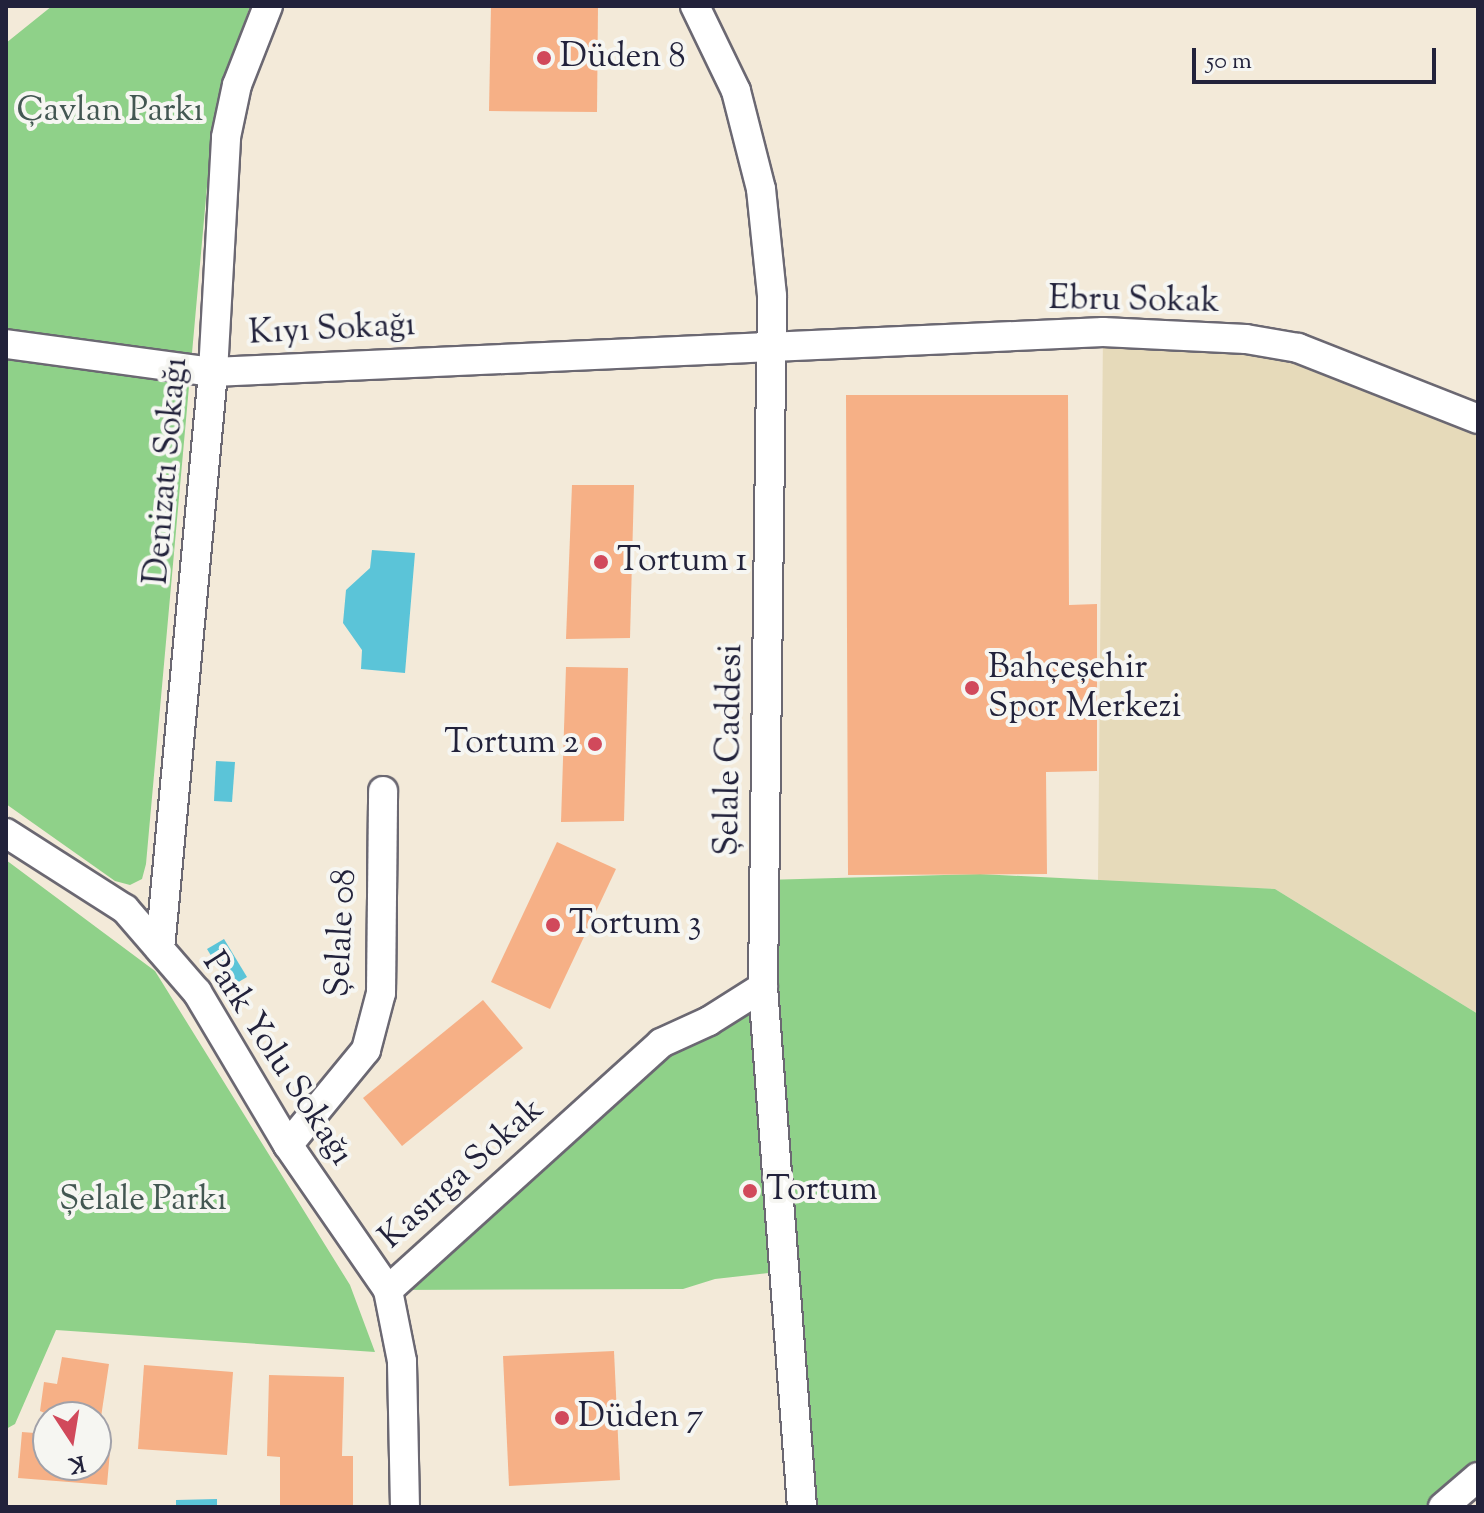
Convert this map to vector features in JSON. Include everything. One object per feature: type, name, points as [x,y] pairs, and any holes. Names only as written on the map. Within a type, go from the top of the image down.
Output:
[{"type":"street","name":"Denizatı Sokağı","points":[[160,949],[213,372],[226,137],[237,85],[268,6]]},
{"type":"street","name":"Şelale Caddesi","points":[[695,6],[736,91],[761,189],[775,349],[763,987],[802,1507]]},
{"type":"street","name":"Ebru Sokak","points":[[662,353],[1103,332],[1246,339],[1298,348],[1478,419]]},
{"type":"street","name":"Kıyı Sokağı","points":[[6,344],[213,372],[662,353]]},
{"type":"street","name":"Şelale 08","points":[[288,1145],[366,1050],[381,993],[383,791]]},
{"type":"street","name":"Park Yolu Sokağı","points":[[6,833],[125,909],[197,992],[288,1145],[388,1290]]},
{"type":"street","name":"Kasırga Sokak","points":[[405,1507],[402,1361],[388,1290],[661,1043],[763,987]]},
{"type":"street","points":[[1443,1507],[1478,1477]]},
{"type":"shaded area","points":[[1103,332],[1246,339],[1478,419],[1478,1014],[1275,889],[1098,881]]},
{"type":"green space","name":"Çavlan Parkı","points":[[52,6],[250,6],[217,101],[211,142],[146,864],[142,879],[130,885],[115,881],[6,804],[6,43]]},
{"type":"green space","name":"Şelale Parkı","points":[[6,860],[155,971],[350,1285],[375,1352],[56,1330],[15,1424],[6,1429]]},
{"type":"green space","points":[[980,874],[1275,889],[1478,1014],[1478,1477],[1443,1507],[802,1507],[785,1271],[715,1279],[683,1289],[388,1290],[661,1043],[763,987],[764,880]]},
{"type":"water","points":[[372,550],[415,553],[405,673],[361,669],[362,650],[343,623],[346,590],[370,568]]},
{"type":"water","points":[[216,761],[235,762],[232,802],[214,801]]},
{"type":"water","points":[[224,939],[247,977],[230,987],[207,949]]},
{"type":"water","points":[[217,1499],[217,1507],[176,1507],[176,1500]]},
{"type":"building","name":"Düden 8","points":[[491,6],[598,6],[597,112],[489,111]]},
{"type":"building","name":"Bahçeşehir Spor Merkezi","points":[[846,395],[1068,395],[1069,605],[1097,604],[1097,771],[1046,772],[1047,874],[848,875]]},
{"type":"building","name":"Tortum 1","points":[[572,485],[634,485],[630,638],[566,639]]},
{"type":"building","name":"Tortum 2","points":[[566,667],[628,668],[624,821],[561,822]]},
{"type":"building","name":"Tortum 3","points":[[557,842],[616,869],[550,1009],[491,982]]},
{"type":"building","points":[[483,1000],[523,1048],[402,1146],[363,1098]]},
{"type":"building","name":"Düden 7","points":[[614,1351],[620,1480],[509,1486],[503,1356]]},
{"type":"building","points":[[62,1357],[109,1364],[103,1401],[41,1401],[44,1382],[57,1384]]},
{"type":"building","points":[[144,1365],[233,1372],[227,1455],[138,1449]]},
{"type":"building","points":[[269,1375],[344,1377],[342,1456],[353,1456],[353,1507],[280,1507],[280,1457],[267,1456]]},
{"type":"building","points":[[22,1432],[32,1433],[32,1479],[18,1478]]},
{"type":"building","points":[[56,1481],[107,1481],[107,1485]]},
{"type":"place","name":"Düden 8","points":[[544,58]]},
{"type":"place","name":"Tortum 1","points":[[601,562]]},
{"type":"place","name":"Bahçeşehir Spor Merkezi","points":[[972,688]]},
{"type":"place","name":"Tortum 2","points":[[595,744]]},
{"type":"place","name":"Tortum 3","points":[[553,925]]},
{"type":"place","name":"Tortum","points":[[750,1191]]},
{"type":"place","name":"Düden 7","points":[[562,1418]]}]
